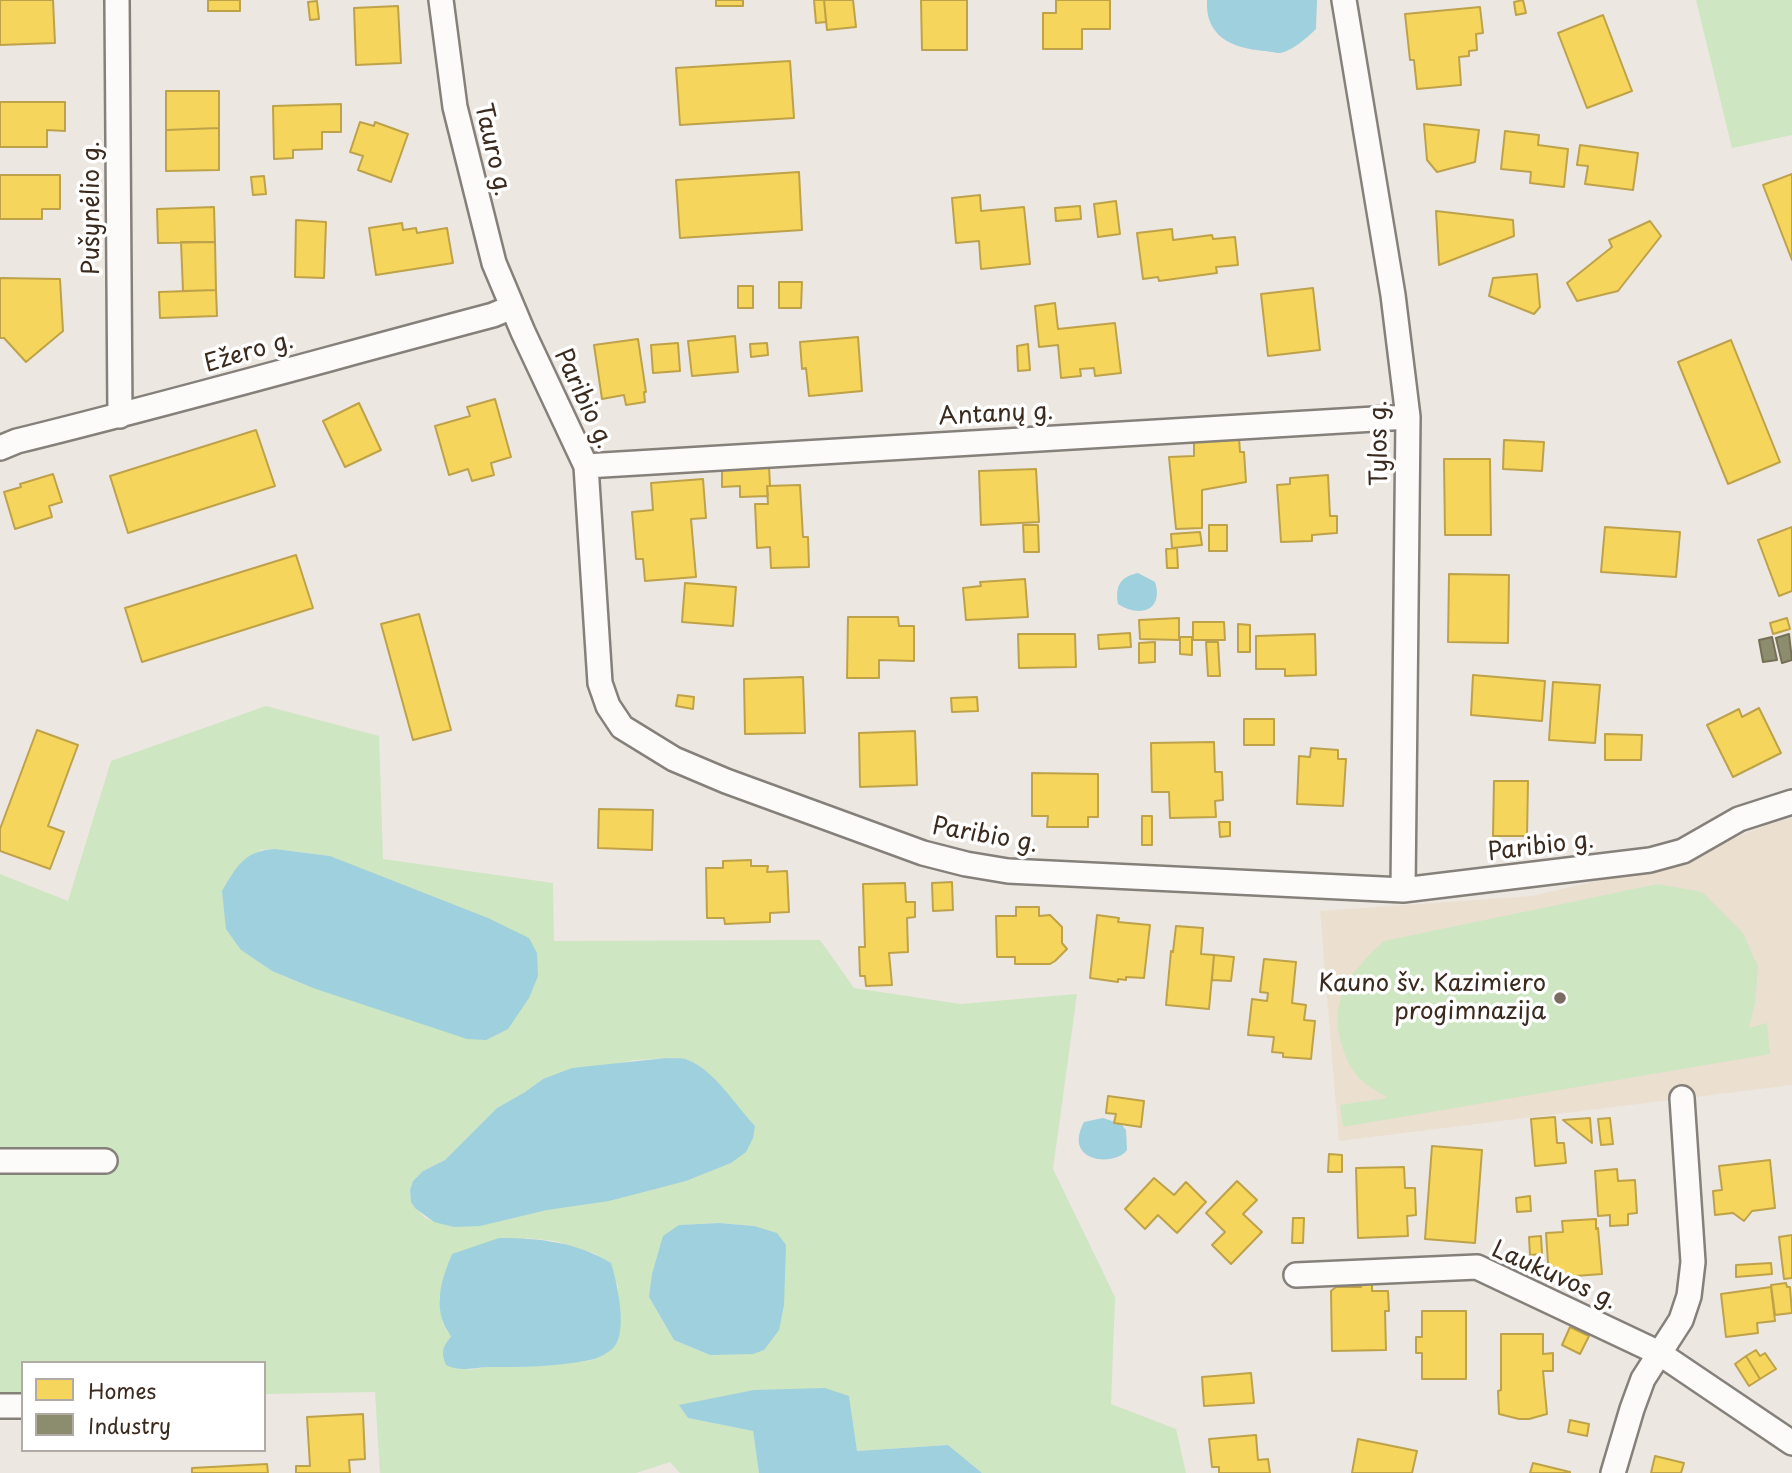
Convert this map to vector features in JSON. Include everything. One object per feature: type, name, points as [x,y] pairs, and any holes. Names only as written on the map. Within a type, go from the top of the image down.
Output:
[{"type":"street","name":"Pušynėlio g.","points":[[117,0],[120,416]]},
{"type":"street","name":"Tauro g.","points":[[441,0],[455,107],[494,263],[512,307]]},
{"type":"street","name":"Tylos g.","points":[[1344,0],[1393,295],[1408,417],[1403,890]]},
{"type":"street","name":"Ežero g.","points":[[0,448],[17,441],[120,416],[493,315],[512,307]]},
{"type":"street","name":"Paribio g.","points":[[512,307],[586,466],[600,683],[608,706],[622,727],[674,759],[726,781],[923,853],[1008,871],[1403,890],[1650,860],[1683,851],[1739,819],[1792,802]]},
{"type":"street","name":"Antanų g.","points":[[586,466],[1408,417]]},
{"type":"street","points":[[1613,1473],[1643,1379],[1681,1320],[1689,1296],[1693,1262],[1682,1098]]},
{"type":"street","points":[[0,1161],[106,1161]]},
{"type":"street","name":"Laukuvos g.","points":[[1296,1275],[1476,1267],[1659,1353],[1792,1443]]},
{"type":"street","points":[[0,1406],[21,1406]]},
{"type":"shaded area","name":"Kauno šv. Kazimiero progimnazija","points":[[1792,818],[1792,1085],[1339,1141],[1320,911],[1532,896],[1678,862],[1766,825]]},
{"type":"green space","points":[[1696,0],[1792,0],[1792,135],[1732,148]]},
{"type":"green space","points":[[266,706],[379,736],[383,859],[553,883],[554,941],[820,940],[854,988],[960,1004],[1077,994],[1053,1169],[1115,1297],[1111,1404],[1176,1429],[1186,1473],[982,1473],[948,1445],[857,1451],[849,1396],[680,1405],[688,1418],[753,1431],[759,1473],[680,1473],[670,1462],[636,1473],[380,1473],[375,1392],[266,1394],[266,1361],[21,1361],[21,1396],[0,1396],[0,874],[68,901],[111,761]],"holes":[[[275,849],[330,856],[313,988],[272,971],[241,950],[260,850]],[[687,1059],[707,1074],[755,1126],[731,1163],[686,1181],[586,1204],[434,1222],[424,1217],[411,1202],[410,1190],[413,1181],[423,1171],[445,1160],[497,1108],[543,1079],[635,1060]],[[719,1223],[754,1226],[710,1355],[674,1340],[649,1297],[679,1225]],[[526,1238],[555,1241],[596,1254],[618,1286],[619,1334],[593,1360],[469,1370],[449,1330],[443,1324],[439,1296]]]},
{"type":"green space","name":"Kauno šv. Kazimiero progimnazija","points":[[1658,884],[1702,892],[1743,933],[1758,967],[1755,1004],[1749,1028],[1767,1023],[1770,1054],[1343,1127],[1340,1105],[1388,1098],[1363,1082],[1351,1068],[1338,1029],[1340,1000],[1345,987],[1362,963],[1384,941]]},
{"type":"water","points":[[1207,0],[1317,0],[1316,29],[1285,52],[1241,47],[1216,32],[1208,13]]},
{"type":"water","points":[[1138,573],[1155,582],[1157,592],[1153,605],[1148,609],[1134,611],[1118,604],[1118,587],[1127,577]]},
{"type":"water","points":[[264,850],[330,856],[488,918],[529,938],[537,953],[538,976],[529,998],[508,1029],[486,1040],[467,1039],[313,988],[272,971],[241,950],[226,929],[222,891],[242,861]]},
{"type":"water","points":[[666,1058],[686,1059],[698,1065],[724,1089],[755,1126],[746,1152],[731,1163],[686,1181],[609,1201],[547,1210],[480,1226],[454,1227],[434,1222],[411,1202],[410,1190],[413,1181],[423,1171],[445,1160],[497,1108],[543,1079],[572,1068]]},
{"type":"water","points":[[1103,1118],[1121,1124],[1126,1130],[1127,1150],[1112,1159],[1093,1158],[1080,1146],[1079,1136],[1084,1122]]},
{"type":"water","points":[[719,1223],[754,1226],[777,1233],[786,1245],[784,1305],[779,1330],[764,1350],[753,1354],[710,1355],[674,1340],[649,1297],[652,1274],[663,1236],[679,1225]]},
{"type":"water","points":[[499,1238],[529,1239],[571,1246],[611,1263],[621,1318],[618,1340],[614,1347],[596,1358],[564,1364],[467,1369],[446,1365],[443,1350],[451,1337],[443,1322],[440,1296],[452,1254]]},
{"type":"water","points":[[825,1388],[849,1396],[857,1451],[948,1445],[982,1473],[759,1473],[753,1431],[688,1418],[679,1405],[754,1390]]},
{"type":"building: Homes","points":[[0,0],[53,0],[55,43],[0,45]]},
{"type":"building: Homes","points":[[208,0],[240,0],[240,11],[208,11]]},
{"type":"building: Homes","points":[[716,0],[743,0],[743,6],[716,6]]},
{"type":"building: Homes","points":[[814,0],[824,0],[826,22],[816,23]]},
{"type":"building: Homes","points":[[824,0],[853,0],[856,27],[827,30]]},
{"type":"building: Homes","points":[[921,0],[967,0],[967,50],[922,50]]},
{"type":"building: Homes","points":[[1056,0],[1110,0],[1110,29],[1082,29],[1082,49],[1043,49],[1043,13],[1056,13]]},
{"type":"building: Homes","points":[[1523,0],[1526,13],[1516,15],[1514,2]]},
{"type":"building: Homes","points":[[317,1],[319,19],[310,20],[308,2]]},
{"type":"building: Homes","points":[[398,6],[401,63],[356,65],[354,8]]},
{"type":"building: Homes","points":[[1480,7],[1483,33],[1476,34],[1477,50],[1469,51],[1469,56],[1459,57],[1461,85],[1417,89],[1414,60],[1410,60],[1405,14]]},
{"type":"building: Homes","points":[[1603,15],[1632,91],[1587,108],[1558,33]]},
{"type":"building: Homes","points":[[790,61],[794,118],[680,125],[676,68]]},
{"type":"building: Homes","points":[[166,91],[219,91],[219,128],[166,130]]},
{"type":"building: Homes","points":[[0,102],[65,102],[65,131],[47,130],[47,147],[0,147]]},
{"type":"building: Homes","points":[[341,104],[341,132],[322,132],[322,149],[293,150],[293,158],[274,159],[273,106]]},
{"type":"building: Homes","points":[[360,122],[374,126],[375,122],[408,134],[391,182],[358,170],[363,156],[350,152]]},
{"type":"building: Homes","points":[[1424,124],[1479,130],[1475,162],[1437,172],[1427,160]]},
{"type":"building: Homes","points":[[219,128],[219,170],[166,171],[166,130]]},
{"type":"building: Homes","points":[[1505,131],[1539,135],[1538,145],[1568,149],[1564,187],[1530,183],[1531,172],[1501,169]]},
{"type":"building: Homes","points":[[1580,145],[1638,153],[1633,190],[1585,184],[1588,166],[1577,165]]},
{"type":"building: Homes","points":[[799,172],[802,230],[680,238],[676,180]]},
{"type":"building: Homes","points":[[1792,174],[1792,260],[1763,185]]},
{"type":"building: Homes","points":[[0,175],[60,175],[60,209],[42,209],[42,219],[0,219]]},
{"type":"building: Homes","points":[[264,176],[266,194],[253,195],[251,177]]},
{"type":"building: Homes","points":[[980,195],[981,211],[1024,207],[1030,264],[981,269],[979,241],[956,243],[952,198]]},
{"type":"building: Homes","points":[[1116,201],[1120,234],[1098,237],[1094,204]]},
{"type":"building: Homes","points":[[1080,206],[1081,219],[1056,221],[1055,208]]},
{"type":"building: Homes","points":[[214,207],[215,242],[158,243],[157,209]]},
{"type":"building: Homes","points":[[1436,211],[1513,220],[1514,236],[1439,265]]},
{"type":"building: Homes","points":[[296,220],[326,222],[324,278],[295,277]]},
{"type":"building: Homes","points":[[1650,221],[1661,236],[1618,291],[1577,301],[1567,283],[1612,247],[1609,240]]},
{"type":"building: Homes","points":[[402,223],[403,230],[416,228],[417,233],[447,228],[453,263],[376,275],[369,228]]},
{"type":"building: Homes","points":[[1172,229],[1173,240],[1212,235],[1213,239],[1235,237],[1238,265],[1216,267],[1217,273],[1159,281],[1158,277],[1143,279],[1137,233]]},
{"type":"building: Homes","points":[[181,242],[215,242],[216,290],[183,291]]},
{"type":"building: Homes","points":[[1537,274],[1540,307],[1534,314],[1489,296],[1493,278]]},
{"type":"building: Homes","points":[[0,278],[60,279],[63,331],[26,362],[4,338],[0,338]]},
{"type":"building: Homes","points":[[779,282],[802,282],[801,308],[779,308]]},
{"type":"building: Homes","points":[[738,286],[753,286],[753,308],[738,308]]},
{"type":"building: Homes","points":[[1313,288],[1320,350],[1268,356],[1261,294]]},
{"type":"building: Homes","points":[[216,290],[217,316],[160,318],[159,292]]},
{"type":"building: Homes","points":[[1055,303],[1058,329],[1115,323],[1121,373],[1095,376],[1094,368],[1080,369],[1081,376],[1061,378],[1058,345],[1039,347],[1035,306]]},
{"type":"building: Homes","points":[[735,336],[738,372],[692,376],[688,341]]},
{"type":"building: Homes","points":[[858,337],[862,391],[809,396],[806,368],[802,369],[800,342]]},
{"type":"building: Homes","points":[[638,339],[645,402],[626,405],[624,395],[602,399],[594,345]]},
{"type":"building: Homes","points":[[1731,340],[1780,462],[1728,484],[1678,362]]},
{"type":"building: Homes","points":[[678,343],[680,371],[653,373],[651,345]]},
{"type":"building: Homes","points":[[767,343],[768,355],[751,357],[750,344]]},
{"type":"building: Homes","points":[[1028,344],[1030,370],[1018,371],[1017,346]]},
{"type":"building: Homes","points":[[495,399],[511,457],[491,463],[494,475],[472,481],[468,469],[449,475],[435,426],[470,416],[467,407]]},
{"type":"building: Homes","points":[[359,403],[381,450],[345,467],[323,421]]},
{"type":"building: Homes","points":[[256,430],[275,486],[128,533],[110,476]]},
{"type":"building: Homes","points":[[1239,438],[1240,452],[1244,452],[1246,482],[1202,490],[1202,528],[1176,529],[1169,457],[1194,456],[1194,441]]},
{"type":"building: Homes","points":[[1504,440],[1544,442],[1542,471],[1503,469]]},
{"type":"building: Homes","points":[[1444,459],[1490,459],[1491,535],[1445,535]]},
{"type":"building: Homes","points":[[769,466],[768,496],[740,497],[740,486],[722,487],[722,468]]},
{"type":"building: Homes","points":[[1036,469],[1039,522],[981,525],[979,471]]},
{"type":"building: Homes","points":[[53,474],[62,502],[49,506],[52,517],[15,529],[4,492]]},
{"type":"building: Homes","points":[[1328,475],[1330,516],[1337,516],[1337,533],[1312,535],[1312,541],[1281,542],[1277,485],[1290,484],[1290,478]]},
{"type":"building: Homes","points":[[703,479],[706,518],[691,519],[696,577],[645,581],[643,559],[636,559],[632,512],[653,510],[651,483]]},
{"type":"building: Homes","points":[[800,485],[803,537],[808,537],[809,567],[771,568],[770,547],[757,548],[755,504],[768,504],[767,486]]},
{"type":"building: Homes","points":[[1023,525],[1038,525],[1039,552],[1024,552]]},
{"type":"building: Homes","points":[[1209,525],[1227,525],[1227,551],[1209,551]]},
{"type":"building: Homes","points":[[1605,527],[1680,532],[1676,577],[1601,572]]},
{"type":"building: Homes","points":[[1792,527],[1792,591],[1779,596],[1758,540]]},
{"type":"building: Homes","points":[[1200,532],[1202,545],[1172,548],[1171,534]]},
{"type":"building: Homes","points":[[1177,548],[1178,568],[1167,568],[1166,549]]},
{"type":"building: Homes","points":[[296,555],[313,608],[142,662],[125,608]]},
{"type":"building: Homes","points":[[1449,574],[1509,575],[1508,643],[1448,642]]},
{"type":"building: Homes","points":[[1025,579],[1028,617],[966,620],[963,588],[981,586],[980,582]]},
{"type":"building: Homes","points":[[685,583],[736,587],[733,626],[682,622]]},
{"type":"building: Homes","points":[[419,614],[451,730],[413,740],[381,624]]},
{"type":"building: Homes","points":[[848,617],[898,617],[899,626],[914,626],[914,661],[879,660],[879,678],[847,678]]},
{"type":"building: Homes","points":[[1179,618],[1179,640],[1140,639],[1139,620]]},
{"type":"building: Homes","points":[[1787,618],[1790,629],[1773,634],[1770,623]]},
{"type":"building: Homes","points":[[1193,622],[1224,622],[1225,640],[1193,640]]},
{"type":"building: Homes","points":[[1238,624],[1250,625],[1250,652],[1238,652]]},
{"type":"building: Homes","points":[[1130,633],[1131,647],[1099,649],[1098,635]]},
{"type":"building: Homes","points":[[1018,634],[1075,634],[1076,667],[1019,668]]},
{"type":"building: Homes","points":[[1315,634],[1316,675],[1285,676],[1285,669],[1256,669],[1256,636]]},
{"type":"building: Homes","points":[[1180,637],[1192,637],[1192,655],[1180,654]]},
{"type":"building: Homes","points":[[1155,642],[1155,662],[1139,663],[1139,643]]},
{"type":"building: Homes","points":[[1206,642],[1218,642],[1220,676],[1208,676]]},
{"type":"building: Homes","points":[[1473,675],[1545,681],[1542,721],[1471,715]]},
{"type":"building: Homes","points":[[803,677],[805,733],[745,734],[744,679]]},
{"type":"building: Homes","points":[[1553,682],[1600,685],[1595,743],[1549,740]]},
{"type":"building: Homes","points":[[678,695],[694,697],[693,709],[676,706]]},
{"type":"building: Homes","points":[[977,697],[978,711],[952,712],[951,698]]},
{"type":"building: Homes","points":[[1759,708],[1781,753],[1733,777],[1707,725],[1739,709],[1742,717]]},
{"type":"building: Homes","points":[[1244,719],[1274,719],[1274,745],[1244,745]]},
{"type":"building: Homes","points":[[37,730],[78,745],[48,826],[64,832],[50,869],[0,851],[0,829]]},
{"type":"building: Homes","points":[[915,731],[917,785],[860,787],[859,733]]},
{"type":"building: Homes","points":[[1605,734],[1642,735],[1641,760],[1605,760]]},
{"type":"building: Homes","points":[[1214,742],[1215,772],[1222,772],[1223,800],[1215,801],[1216,817],[1170,818],[1169,792],[1152,792],[1151,743]]},
{"type":"building: Homes","points":[[1311,748],[1338,750],[1338,759],[1346,759],[1343,806],[1297,804],[1299,756],[1310,757]]},
{"type":"building: Homes","points":[[1032,773],[1098,774],[1098,817],[1088,817],[1088,827],[1047,827],[1048,816],[1032,816]]},
{"type":"building: Homes","points":[[1494,781],[1528,781],[1527,836],[1493,836]]},
{"type":"building: Homes","points":[[599,809],[653,810],[652,850],[598,848]]},
{"type":"building: Homes","points":[[1142,816],[1152,816],[1152,845],[1142,845]]},
{"type":"building: Homes","points":[[1219,822],[1230,822],[1230,836],[1220,837]]},
{"type":"building: Homes","points":[[751,860],[751,866],[768,866],[767,872],[787,871],[789,912],[770,913],[770,922],[725,924],[724,918],[707,918],[706,868],[723,868],[723,861]]},
{"type":"building: Homes","points":[[952,882],[953,910],[933,911],[932,883]]},
{"type":"building: Homes","points":[[905,883],[906,902],[915,902],[915,917],[907,918],[908,952],[889,953],[892,985],[866,986],[865,976],[860,976],[859,947],[865,947],[863,884]]},
{"type":"building: Homes","points":[[1016,907],[1039,907],[1039,916],[1050,915],[1062,927],[1062,943],[1067,949],[1055,961],[1050,964],[1015,964],[1015,957],[997,957],[996,916],[1016,916]]},
{"type":"building: Homes","points":[[1097,915],[1119,918],[1118,922],[1150,925],[1144,978],[1126,977],[1126,980],[1118,979],[1118,982],[1090,978]]},
{"type":"building: Homes","points":[[1176,926],[1203,928],[1201,954],[1214,955],[1209,1009],[1166,1005]]},
{"type":"building: Homes","points":[[1214,955],[1234,957],[1231,981],[1212,980]]},
{"type":"building: Homes","points":[[1264,959],[1296,962],[1292,1003],[1306,1005],[1304,1020],[1315,1021],[1311,1059],[1283,1057],[1283,1053],[1272,1052],[1274,1037],[1248,1035],[1252,999],[1267,1001],[1268,993],[1260,992]]},
{"type":"building: Homes","points":[[1108,1096],[1144,1101],[1141,1127],[1114,1123],[1116,1114],[1106,1113]]},
{"type":"building: Homes","points":[[1555,1117],[1557,1143],[1564,1143],[1566,1163],[1535,1166],[1531,1119]]},
{"type":"building: Homes","points":[[1590,1118],[1592,1143],[1563,1120]]},
{"type":"building: Homes","points":[[1610,1118],[1613,1144],[1601,1145],[1598,1119]]},
{"type":"building: Homes","points":[[1432,1146],[1482,1150],[1475,1243],[1425,1239]]},
{"type":"building: Homes","points":[[1329,1154],[1342,1155],[1342,1172],[1328,1172]]},
{"type":"building: Homes","points":[[1770,1160],[1775,1208],[1752,1211],[1744,1221],[1733,1213],[1715,1215],[1713,1191],[1722,1190],[1719,1166]]},
{"type":"building: Homes","points":[[1404,1167],[1405,1188],[1415,1188],[1416,1215],[1407,1216],[1408,1236],[1358,1238],[1356,1168]]},
{"type":"building: Homes","points":[[1617,1169],[1618,1181],[1635,1180],[1637,1213],[1628,1214],[1628,1225],[1610,1226],[1610,1215],[1598,1216],[1595,1171]]},
{"type":"building: Homes","points":[[1154,1178],[1174,1195],[1186,1182],[1206,1202],[1177,1233],[1158,1215],[1145,1229],[1125,1209]]},
{"type":"building: Homes","points":[[1237,1181],[1257,1200],[1243,1214],[1262,1232],[1231,1264],[1212,1245],[1225,1232],[1206,1213]]},
{"type":"building: Homes","points":[[1530,1196],[1531,1211],[1517,1212],[1516,1198]]},
{"type":"building: Homes","points":[[1293,1218],[1304,1218],[1303,1243],[1292,1243]]},
{"type":"building: Homes","points":[[1596,1219],[1602,1274],[1549,1278],[1546,1233],[1563,1232],[1562,1221]]},
{"type":"building: Homes","points":[[1792,1235],[1792,1278],[1784,1279],[1779,1237]]},
{"type":"building: Homes","points":[[1541,1236],[1542,1254],[1530,1255],[1529,1237]]},
{"type":"building: Homes","points":[[1771,1263],[1772,1274],[1736,1277],[1736,1265]]},
{"type":"building: Homes","points":[[1786,1283],[1787,1287],[1790,1287],[1792,1313],[1775,1315],[1771,1285]]},
{"type":"building: Homes","points":[[1361,1284],[1372,1284],[1372,1291],[1388,1291],[1389,1311],[1385,1311],[1386,1350],[1332,1351],[1331,1291],[1336,1287],[1361,1287]]},
{"type":"building: Homes","points":[[1771,1287],[1775,1321],[1757,1323],[1758,1333],[1726,1337],[1721,1294]]},
{"type":"building: Homes","points":[[1422,1311],[1466,1311],[1466,1379],[1422,1379],[1422,1353],[1416,1353],[1416,1337],[1422,1337]]},
{"type":"building: Homes","points":[[1570,1327],[1589,1336],[1580,1354],[1562,1345]]},
{"type":"building: Homes","points":[[1501,1334],[1543,1334],[1543,1354],[1553,1353],[1553,1371],[1543,1371],[1547,1414],[1519,1419],[1499,1414]]},
{"type":"building: Homes","points":[[1756,1350],[1760,1356],[1765,1353],[1776,1369],[1760,1379],[1746,1356]]},
{"type":"building: Homes","points":[[1746,1356],[1760,1379],[1749,1386],[1735,1364]]},
{"type":"building: Homes","points":[[1251,1373],[1254,1403],[1204,1406],[1202,1377]]},
{"type":"building: Homes","points":[[363,1414],[365,1459],[349,1460],[350,1473],[296,1473],[296,1466],[310,1466],[307,1417]]},
{"type":"building: Homes","points":[[1570,1420],[1589,1424],[1587,1436],[1568,1432]]},
{"type":"building: Homes","points":[[1256,1435],[1258,1460],[1268,1459],[1270,1473],[1219,1473],[1219,1467],[1212,1467],[1209,1439]]},
{"type":"building: Homes","points":[[1358,1439],[1417,1451],[1412,1473],[1352,1473]]},
{"type":"building: Homes","points":[[1655,1456],[1684,1463],[1681,1473],[1651,1473]]},
{"type":"building: Homes","points":[[1533,1463],[1570,1472],[1570,1473],[1530,1473]]},
{"type":"building: Homes","points":[[267,1464],[268,1473],[192,1473],[192,1468]]},
{"type":"building: Industry","points":[[1789,634],[1792,660],[1782,663],[1776,638]]},
{"type":"building: Industry","points":[[1772,637],[1777,660],[1763,662],[1759,640]]},
{"type":"place","name":"Kauno šv. Kazimiero progimnazija","points":[[1560,998]]}]
